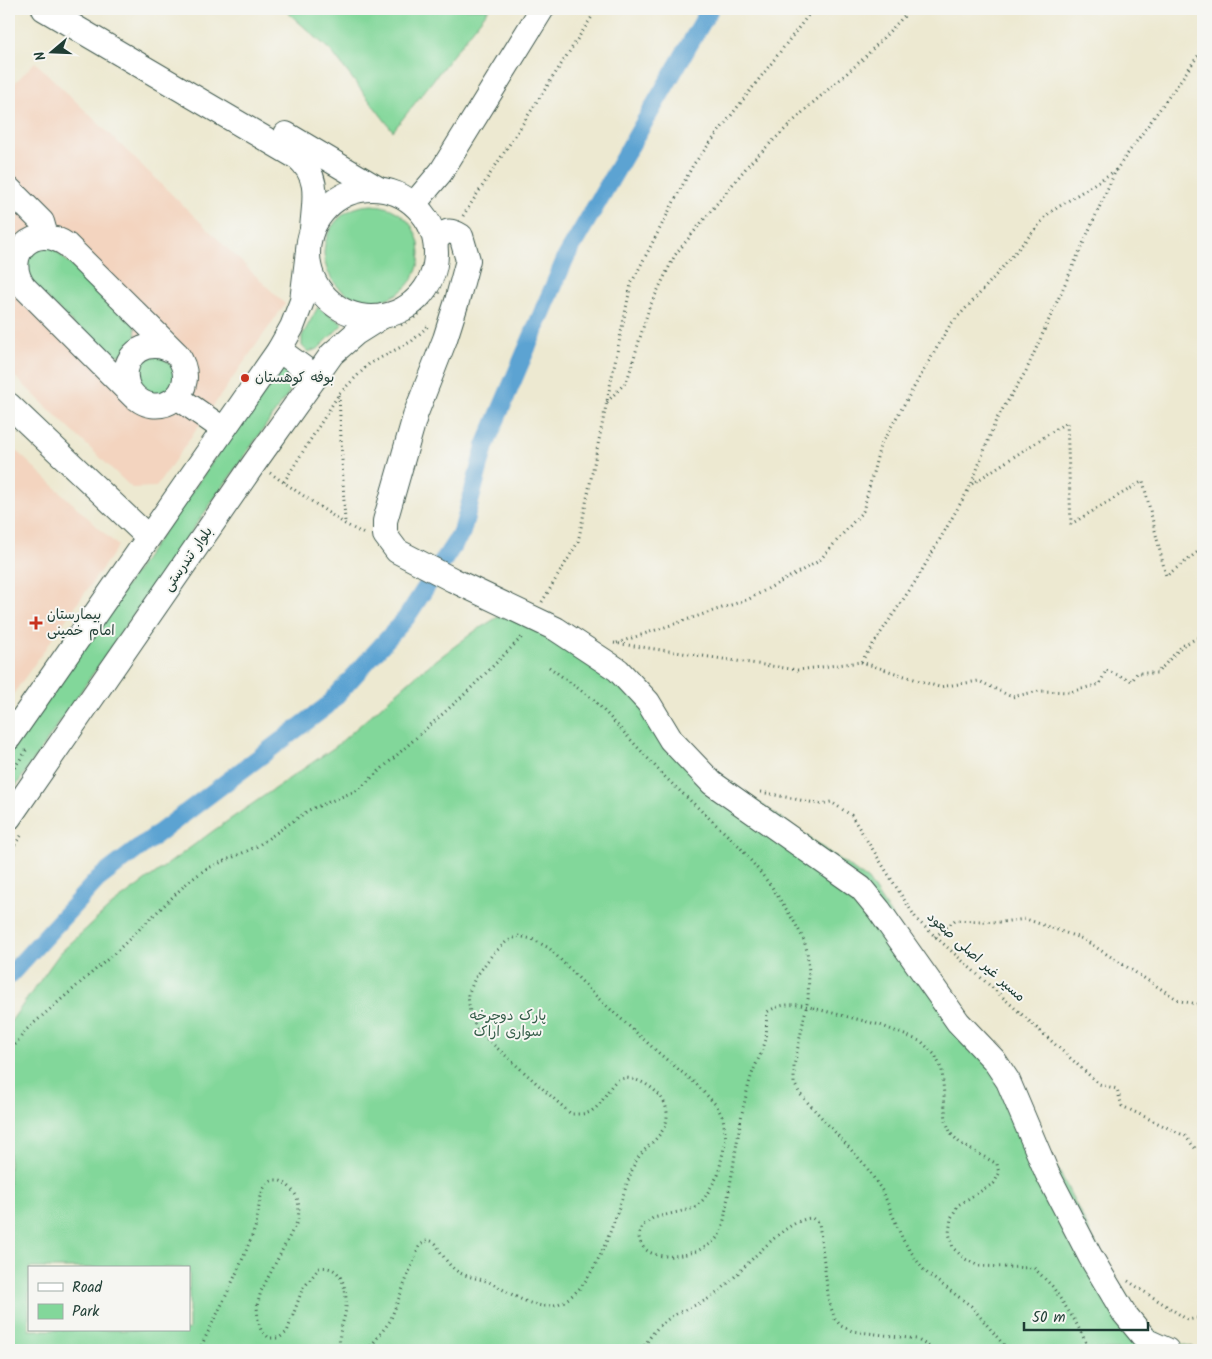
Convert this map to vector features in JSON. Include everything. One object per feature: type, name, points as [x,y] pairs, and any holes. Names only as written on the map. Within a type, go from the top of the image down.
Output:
[{"type":"street","points":[[44,9],[301,151],[377,188],[397,193],[414,204],[444,235],[461,236],[468,260],[445,339],[416,413],[385,521],[385,535],[397,551],[569,636],[618,670],[648,702],[671,740],[712,782],[861,888],[873,902],[958,1022],[994,1060],[1008,1081],[1048,1173],[1095,1264],[1124,1312],[1147,1341],[1167,1350]]},
{"type":"street","points":[[9,738],[279,350],[292,327],[302,301],[315,188],[301,151],[71,9]]},
{"type":"street","points":[[414,204],[441,172],[542,9]]},
{"type":"street","points":[[377,188],[356,190],[337,199],[322,213],[310,241],[310,270],[318,287],[330,302],[346,312],[390,322],[419,297],[430,280],[444,235]]},
{"type":"street","points":[[9,189],[42,222],[46,236]]},
{"type":"street","points":[[46,236],[60,239],[67,244],[177,354],[185,371],[185,380],[177,397],[160,405],[142,402],[134,397],[24,287],[12,266],[19,253],[32,239],[46,236]]},
{"type":"street","name":"بلوار تندرستی","points":[[9,818],[332,354],[356,333],[390,322]]},
{"type":"street","points":[[134,397],[126,380],[126,371],[134,354],[142,349],[160,345],[169,348],[177,354]]},
{"type":"street","points":[[279,350],[316,377]]},
{"type":"street","points":[[177,397],[223,429]]},
{"type":"street","points":[[9,405],[148,537]]},
{"type":"path","points":[[444,235],[597,9]]},
{"type":"path","points":[[9,1053],[26,1030],[116,951],[188,882],[206,869],[256,847],[309,810],[358,790],[466,693],[528,632],[537,620],[544,599],[578,542],[631,284],[693,165],[813,9]]},
{"type":"path","points":[[607,402],[627,381],[649,308],[675,255],[750,164],[808,108],[862,60],[911,9]]},
{"type":"path","points":[[860,662],[918,579],[972,485],[996,420],[1026,371],[1116,170],[1203,49]]},
{"type":"path","points":[[615,643],[749,599],[819,561],[863,511],[880,446],[950,324],[983,290],[1049,213],[1116,170]]},
{"type":"path","points":[[390,322],[418,316],[439,292],[442,284]]},
{"type":"path","points":[[371,538],[345,524],[284,482],[339,394],[369,364],[412,341],[434,321]]},
{"type":"path","points":[[339,394],[345,524]]},
{"type":"path","points":[[972,485],[1067,422],[1071,524],[1143,481],[1166,576],[1203,548]]},
{"type":"path","points":[[271,474],[276,466]]},
{"type":"path","points":[[606,642],[798,670],[860,662],[939,687],[979,680],[1012,697],[1039,691],[1070,692],[1100,684],[1106,670],[1132,681],[1137,673],[1157,673],[1182,646],[1197,638],[1203,640]]},
{"type":"path","points":[[549,667],[594,700],[666,778],[739,846],[772,887],[804,940],[807,951],[809,972],[808,999],[794,1066],[794,1083],[800,1094],[865,1165],[883,1192],[903,1240],[922,1268],[971,1306],[1008,1350]]},
{"type":"path","name":"مسیر غیر اصلی صعود","points":[[757,792],[820,804],[831,802],[851,815],[917,920],[1099,1084],[1117,1089],[1122,1106],[1185,1136],[1195,1148],[1203,1152]]},
{"type":"path","points":[[935,937],[955,920],[1001,922],[1026,919],[1083,939],[1180,1001],[1203,1005]]},
{"type":"path","points":[[368,1350],[390,1321],[419,1246],[428,1240],[436,1244],[451,1267],[464,1275],[489,1282],[526,1302],[544,1306],[557,1304],[570,1297],[589,1276],[610,1234],[636,1161],[666,1126],[667,1112],[663,1100],[652,1088],[628,1078],[617,1081],[608,1088],[593,1110],[582,1114],[571,1114],[477,1030],[470,1013],[468,995],[475,978],[492,954],[506,942],[518,936],[532,939],[549,948],[606,1005],[695,1083],[717,1106],[723,1118],[726,1139],[718,1175],[704,1199],[695,1208],[654,1218],[642,1226],[639,1236],[644,1248],[654,1255],[677,1256],[695,1253],[711,1246],[720,1234],[747,1093],[766,1038],[765,1022],[767,1012],[776,1006],[800,1005],[880,1025],[922,1042],[935,1055],[942,1070],[946,1121],[951,1134],[961,1144],[997,1164],[999,1174],[994,1183],[958,1205],[951,1218],[949,1233],[953,1248],[965,1259],[979,1266],[1034,1268],[1052,1286],[1075,1321],[1090,1350]]},
{"type":"path","points":[[199,1350],[221,1308],[255,1229],[262,1192],[266,1184],[272,1180],[281,1181],[290,1187],[296,1197],[300,1210],[298,1220],[261,1291],[257,1306],[261,1330],[269,1338],[279,1338],[287,1332],[302,1290],[319,1268],[327,1266],[339,1274],[344,1284],[346,1308],[339,1342],[342,1350]]},
{"type":"path","points":[[642,1350],[656,1329],[664,1321],[715,1294],[782,1233],[804,1219],[812,1218],[819,1223],[829,1302],[835,1319],[841,1326],[852,1331],[916,1340],[935,1350]]},
{"type":"path","points":[[1123,1277],[1188,1320],[1203,1317]]},
{"type":"shaded area","points":[[35,62],[285,304],[156,487],[132,488],[9,371],[9,89]]},
{"type":"shaded area","name":"بیمارستان امام خمینی","points":[[9,444],[118,546],[9,700]]},
{"type":"green space","points":[[284,9],[489,9],[393,131],[331,51]]},
{"type":"green space","points":[[372,205],[390,209],[406,219],[416,235],[420,253],[416,271],[406,287],[390,297],[372,301],[354,297],[338,287],[328,271],[324,253],[328,235],[338,219],[354,209]]},
{"type":"green space","points":[[49,244],[134,324],[135,339],[130,350],[119,355],[104,354],[30,282],[26,256]]},
{"type":"green space","points":[[318,307],[343,324],[318,349],[308,352],[302,346],[302,336]]},
{"type":"green space","points":[[159,353],[178,372],[166,396],[140,391],[135,365]]},
{"type":"green space","points":[[286,369],[293,381],[288,394],[9,796],[9,754],[275,372]]},
{"type":"green space","name":"پارک دوچرخه سواری اراک","points":[[550,614],[680,734],[719,774],[868,880],[1058,1169],[1100,1252],[1133,1307],[1154,1332],[1175,1342],[1203,1350],[9,1350],[9,1024],[60,953],[112,905],[213,831],[335,747],[419,673],[475,631],[498,617]]},
{"type":"waterway","points":[[9,976],[98,879],[327,706],[406,618],[462,532],[485,446],[566,257],[710,9]]},
{"type":"place","name":"بوفه کوهستان","points":[[245,378]]},
{"type":"place","name":"بیمارستان امام خمینی","points":[[36,623]]}]
